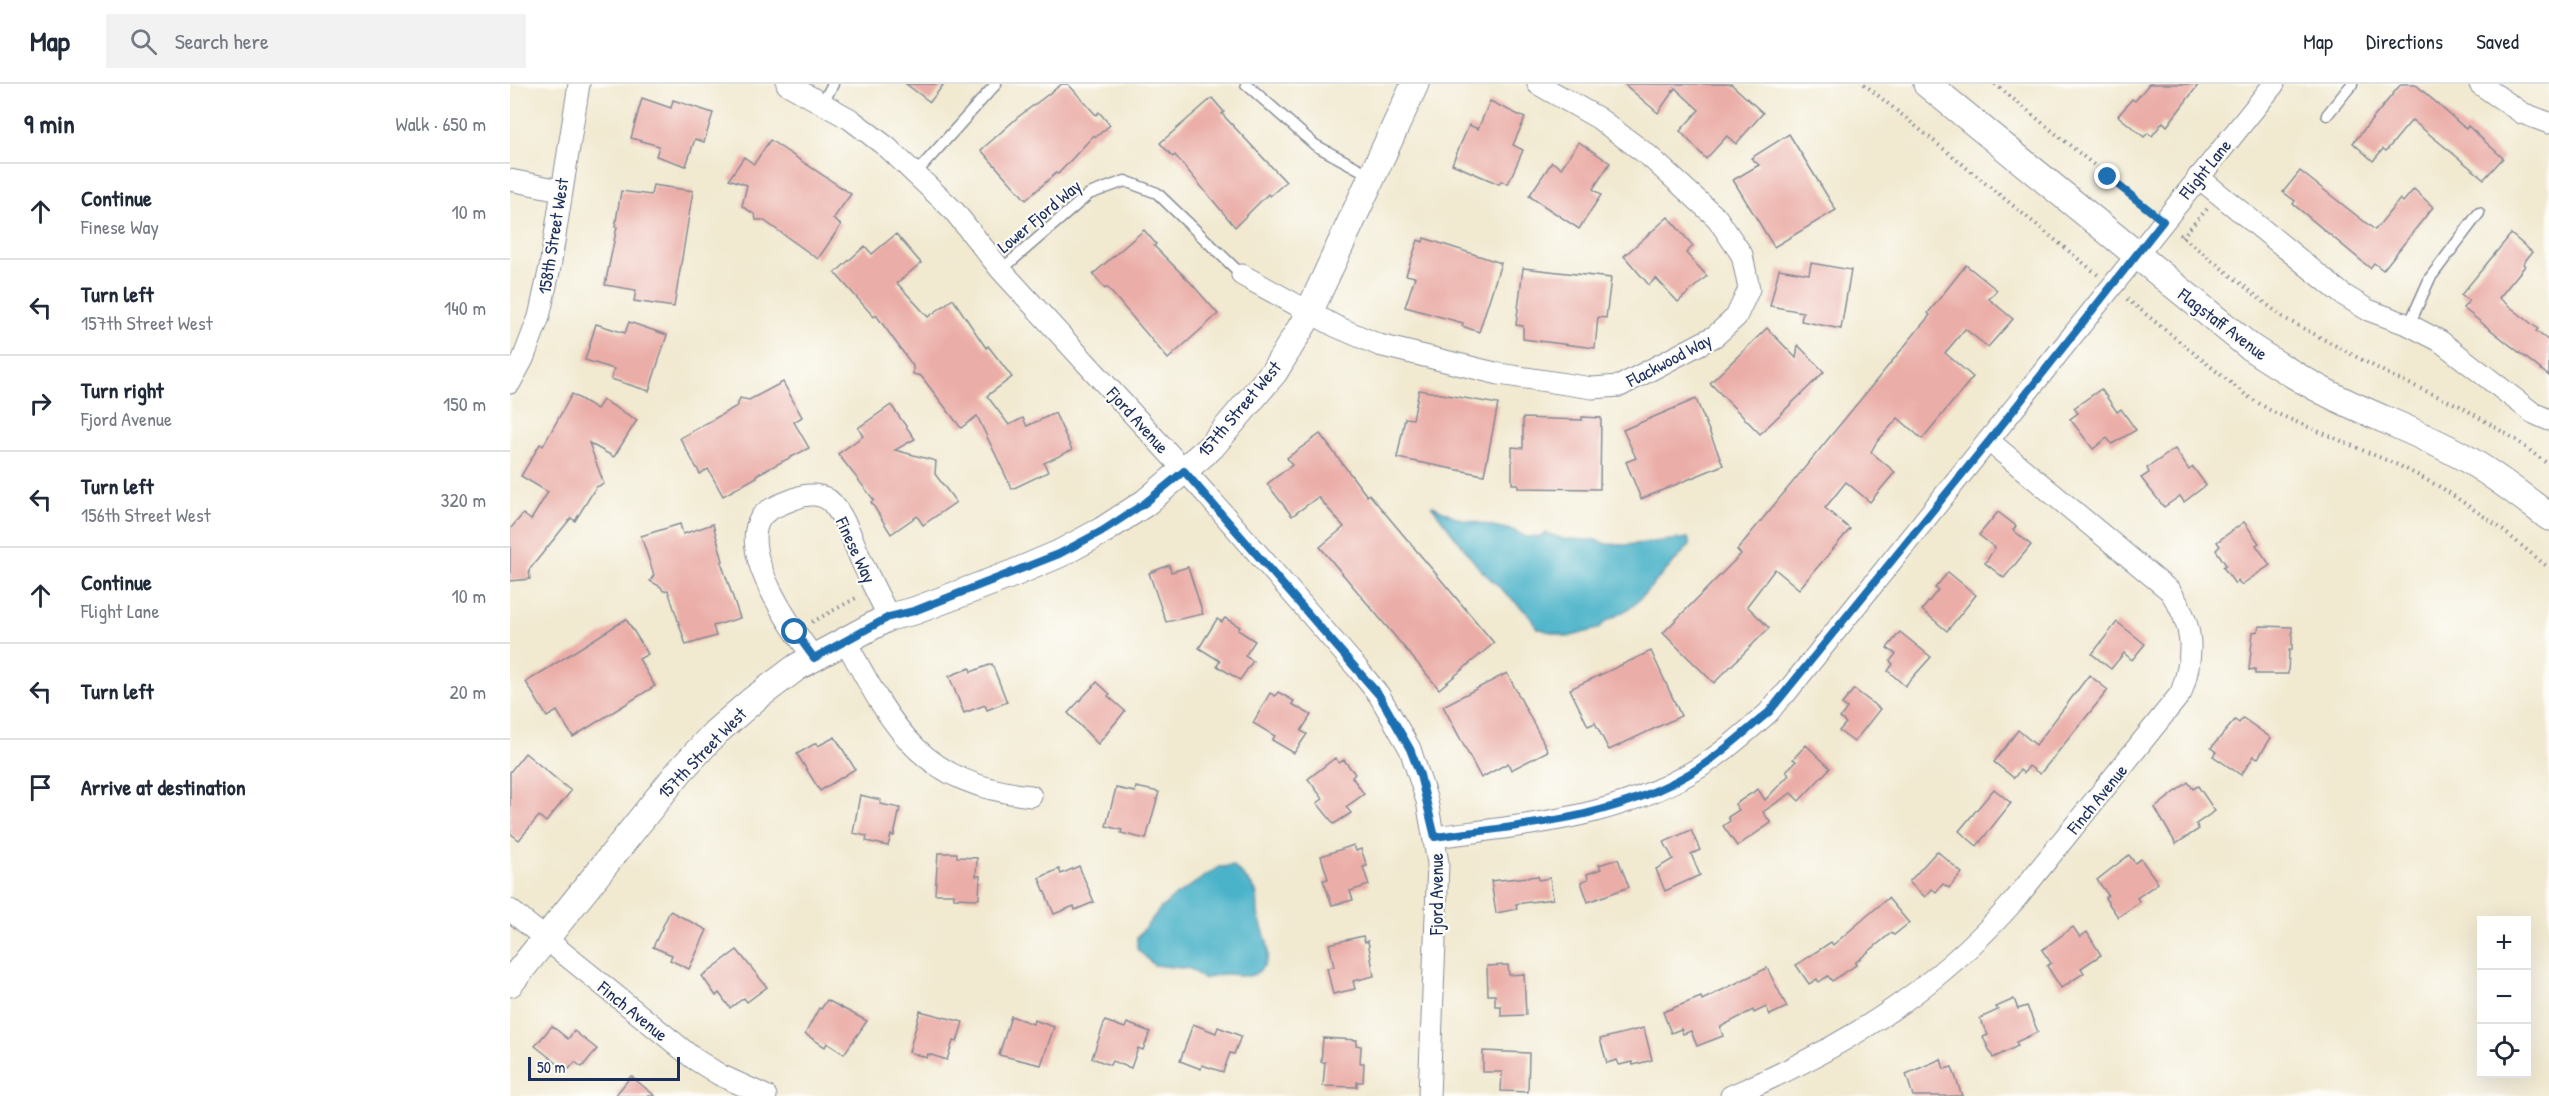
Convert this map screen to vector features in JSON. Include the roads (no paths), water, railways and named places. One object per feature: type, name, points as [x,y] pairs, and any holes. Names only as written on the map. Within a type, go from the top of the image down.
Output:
[{"type":"street","name":"158th Street West","points":[[510,383],[523,359],[539,317],[550,267],[560,190],[579,84]]},
{"type":"street","name":"Fjord Avenue","points":[[787,84],[850,119],[888,148],[954,211],[1000,270],[1184,471],[1379,695],[1394,718],[1413,757],[1425,792],[1435,837],[1438,884],[1429,1096]]},
{"type":"street","name":"157th Street West","points":[[510,983],[679,772],[715,733],[753,700],[797,667],[889,617],[914,611],[1059,554],[1102,531],[1145,503],[1218,440],[1283,358],[1310,313],[1415,84]]},
{"type":"street","name":"Flackwood Way","points":[[1242,276],[1310,313],[1379,345],[1499,374],[1592,388],[1620,386],[1715,336],[1736,318],[1749,289],[1742,255],[1717,218],[1649,156],[1598,118],[1538,84]]},
{"type":"street","name":"Flagstaff Avenue","points":[[1927,84],[2232,333],[2293,375],[2334,397],[2422,435],[2467,459],[2507,484],[2549,517]]},
{"type":"street","name":"Flight Lane","points":[[1435,837],[1556,820],[1599,811],[1660,789],[1710,761],[1745,734],[1786,693],[2274,84]]},
{"type":"street","points":[[2480,84],[2522,113],[2549,123]]},
{"type":"street","points":[[2198,177],[2342,294],[2368,310],[2409,325],[2458,353],[2533,413],[2549,420]]},
{"type":"street","points":[[510,180],[560,190]]},
{"type":"street","name":"Finch Avenue","points":[[1731,1096],[1822,1054],[1889,1013],[1941,974],[1990,928],[2014,901],[2181,693],[2191,659],[2191,640],[2181,607],[2170,591],[1989,441]]},
{"type":"street","name":"Finese Way","points":[[814,658],[778,607],[762,567],[754,532],[760,517],[775,508],[801,495],[820,495],[831,501],[843,519],[889,617]]},
{"type":"street","points":[[845,640],[889,719],[921,754],[941,768],[983,788],[1031,796]]},
{"type":"street","name":"Finch Avenue","points":[[510,910],[693,1058],[720,1075],[766,1096]]},
{"type":"lane","points":[[822,104],[832,84]]},
{"type":"lane","points":[[916,173],[996,84]]},
{"type":"lane","points":[[1246,84],[1315,145],[1372,177]]},
{"type":"lane","points":[[2327,115],[2352,84]]},
{"type":"lane","name":"Lower Fjord Way","points":[[1000,270],[1089,194],[1125,181],[1157,194],[1242,276]]},
{"type":"lane","points":[[2409,325],[2430,278],[2479,213]]},
{"type":"water","points":[[1431,505],[1457,518],[1515,531],[1526,537],[1539,537],[1546,533],[1563,539],[1595,540],[1606,544],[1626,545],[1688,538],[1690,545],[1633,606],[1597,629],[1568,637],[1537,628],[1530,616],[1479,568]]},
{"type":"water","points":[[1233,866],[1251,884],[1257,896],[1258,913],[1268,949],[1268,956],[1260,970],[1248,976],[1222,974],[1203,979],[1191,969],[1154,965],[1137,949],[1137,938],[1171,899],[1219,867]]}]
